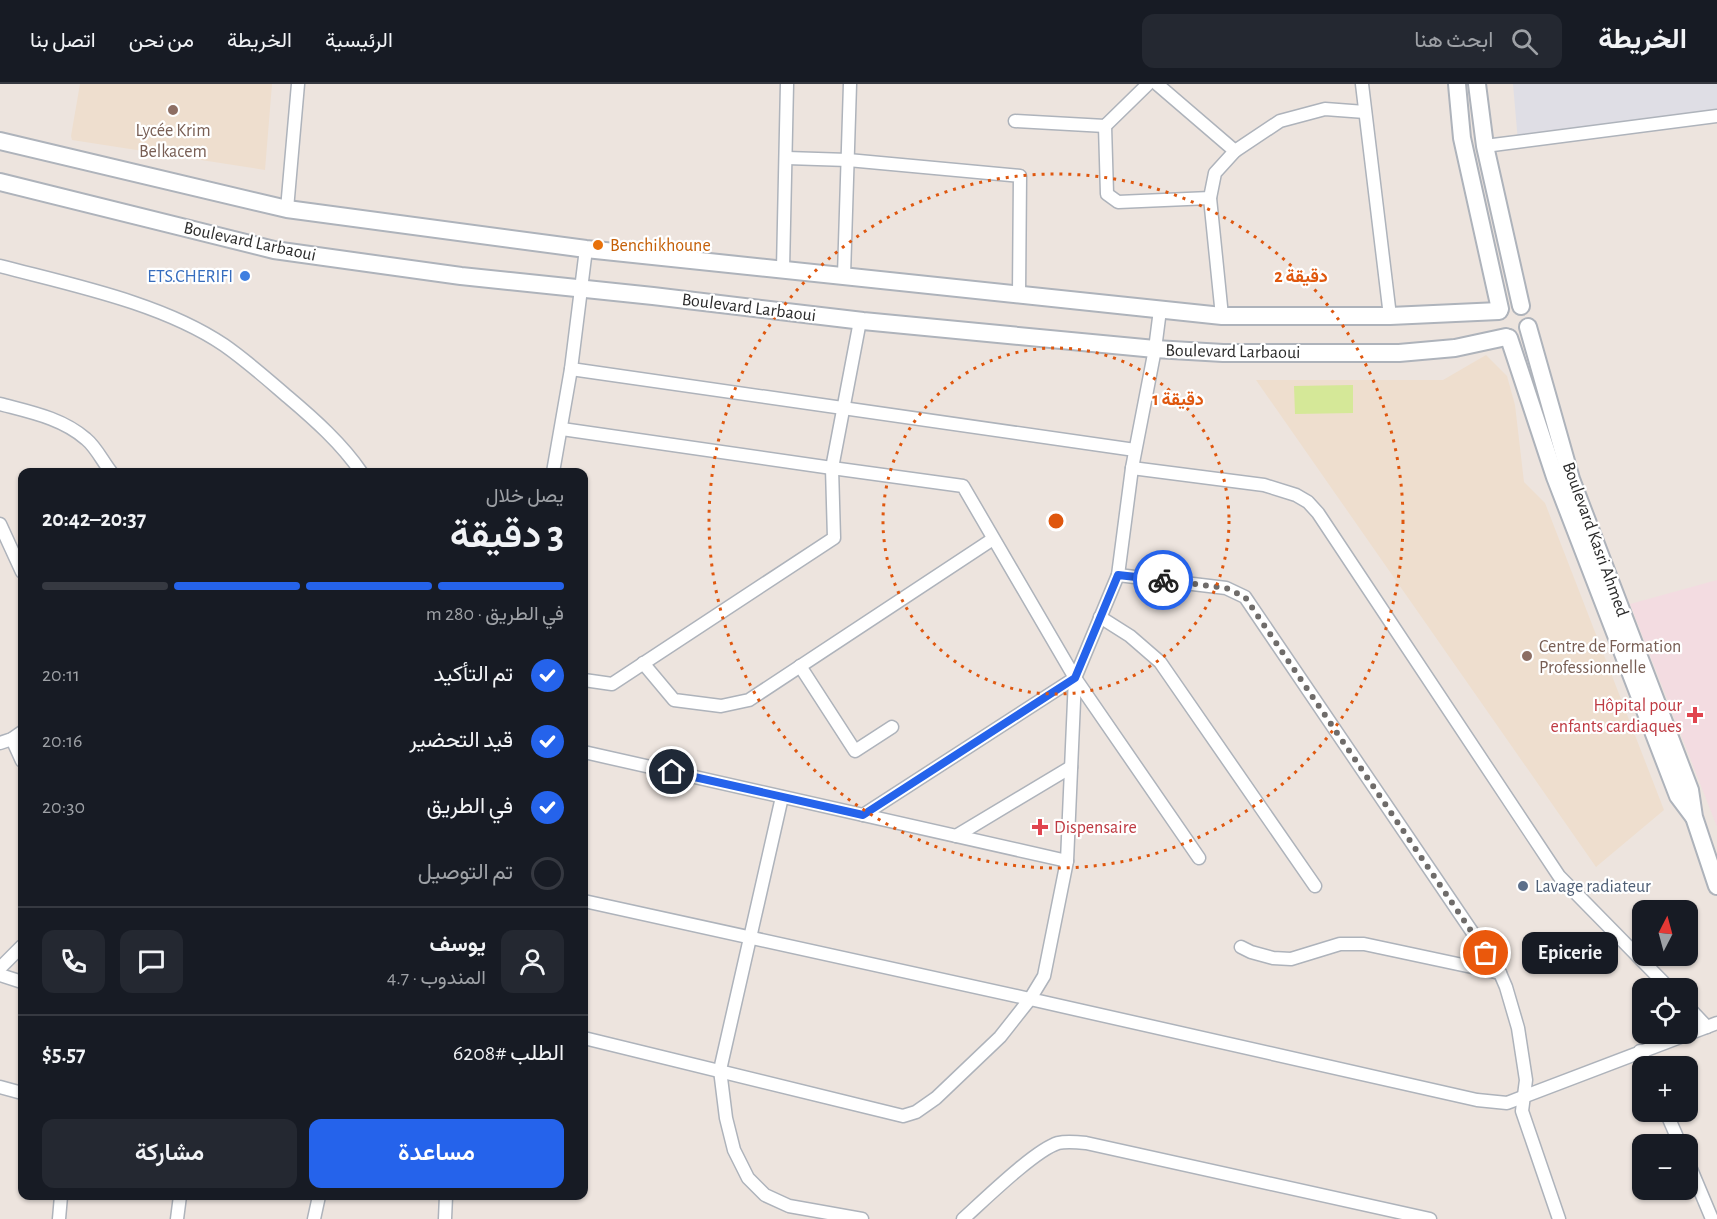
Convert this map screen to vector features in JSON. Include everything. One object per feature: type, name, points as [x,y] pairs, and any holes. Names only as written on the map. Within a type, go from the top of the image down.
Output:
[{"type":"main road","points":[[1456,84],[1462,138],[1499,310]]},
{"type":"main road","points":[[1477,84],[1485,146],[1521,306],[1528,315],[1528,327],[1521,336],[1508,337],[1496,327],[1496,315],[1499,310],[1509,304],[1521,306]]},
{"type":"main road","name":"Boulevard Larbaoui","points":[[0,141],[287,209],[586,249],[1222,316],[1390,316],[1499,310]]},
{"type":"main road","name":"Boulevard Larbaoui","points":[[0,182],[274,250],[461,276],[860,321],[1155,349],[1223,353],[1399,353],[1455,348],[1508,337]]},
{"type":"main road","name":"Boulevard Kasri Ahmed","points":[[1528,327],[1572,479],[1690,790],[1694,816],[1717,886]]},
{"type":"main road","name":"Boulevard Kasri Ahmed","points":[[1508,337],[1555,477],[1678,796],[1694,816]]},
{"type":"street","points":[[287,209],[298,84]]},
{"type":"street","points":[[783,269],[787,84]]},
{"type":"street","points":[[844,275],[850,84]]},
{"type":"street","points":[[1148,84],[1105,126],[1107,194],[1118,202],[1210,198]]},
{"type":"street","points":[[1157,84],[1235,151]]},
{"type":"street","points":[[1362,84],[1390,316]]},
{"type":"street","points":[[1222,316],[1210,198],[1215,173],[1235,151],[1280,121],[1325,109],[1365,112]]},
{"type":"street","points":[[1485,146],[1717,116]]},
{"type":"street","points":[[1016,121],[1105,126]]},
{"type":"street","points":[[787,158],[848,160],[1020,176],[1019,294]]},
{"type":"street","points":[[554,468],[571,369],[586,249]]},
{"type":"street","points":[[0,266],[150,309],[178,320],[223,344],[305,411],[358,468]]},
{"type":"street","points":[[588,1039],[903,1116],[916,1112],[936,1098],[1000,1037],[1030,999],[1044,976],[1067,861],[1075,678],[1118,575],[1132,468],[1155,349],[1160,310]]},
{"type":"street","points":[[588,681],[612,684],[834,538],[832,468],[860,321]]},
{"type":"street","points":[[571,369],[843,410],[1135,450]]},
{"type":"street","points":[[0,404],[63,423],[88,439],[108,468]]},
{"type":"street","points":[[562,429],[963,486],[1075,678],[1199,858]]},
{"type":"street","points":[[1132,468],[1264,485],[1296,495],[1308,502],[1318,513],[1559,876],[1659,978]]},
{"type":"street","points":[[0,524],[18,563]]},
{"type":"street","points":[[643,663],[674,700],[721,706],[749,700],[993,539]]},
{"type":"street","points":[[1118,575],[1226,588],[1245,597],[1500,973],[1518,1028],[1526,1080],[1522,1111],[1559,1219]]},
{"type":"street","points":[[1100,617],[1130,636],[1160,662],[1315,886]]},
{"type":"street","points":[[800,666],[855,751],[892,727]]},
{"type":"street","points":[[863,815],[1075,678]]},
{"type":"street","points":[[12,738],[18,752]]},
{"type":"street","points":[[588,753],[1067,861]]},
{"type":"street","points":[[956,836],[1071,768]]},
{"type":"street","points":[[782,797],[752,939],[720,1070],[726,1118],[734,1150],[748,1178],[765,1195],[789,1206],[862,1219]]},
{"type":"street","points":[[588,902],[1477,1100],[1507,1103],[1712,1025]]},
{"type":"street","points":[[1241,947],[1273,958],[1290,959],[1340,944],[1364,944],[1500,973]]},
{"type":"street","points":[[0,968],[18,950]]},
{"type":"street","points":[[0,975],[18,981]]},
{"type":"street","points":[[1698,1014],[1712,1025]]},
{"type":"street","points":[[1640,1051],[1642,1056]]},
{"type":"street","points":[[0,1087],[18,1092]]},
{"type":"street","points":[[963,1219],[1041,1152],[1058,1143],[1068,1142],[1086,1143],[1430,1219]]},
{"type":"street","points":[[1698,1186],[1712,1219]]},
{"type":"street","points":[[59,1219],[61,1200]]},
{"type":"street","points":[[177,1219],[179,1200]]},
{"type":"street","points":[[314,1219],[318,1200]]},
{"type":"street","points":[[445,1219],[446,1200]]},
{"type":"shaded area","name":"Lycée Krim Belkacem","points":[[80,84],[272,84],[265,170],[72,140]]},
{"type":"shaded area","points":[[1513,84],[1717,84],[1717,116],[1518,142]]},
{"type":"shaded area","name":"Centre de Formation Professionnelle","points":[[1486,355],[1507,376],[1515,405],[1524,482],[1545,503],[1664,810],[1596,867],[1256,380],[1443,380]]},
{"type":"shaded area","name":"Hôpital pour enfants cardiaques","points":[[1717,580],[1717,827],[1630,604]]},
{"type":"green space","points":[[1353,385],[1353,413],[1295,414],[1294,386]]},
{"type":"way so far","points":[[1163,580],[1226,588],[1245,597],[1486,953]]},
{"type":"place","name":"Lycée Krim Belkacem","points":[[173,110]]},
{"type":"place","name":"Benchikhoune","points":[[598,245]]},
{"type":"place","name":"ETS.CHERIFI","points":[[245,276]]},
{"type":"place","name":"Centre de Formation Professionnelle","points":[[1527,656]]},
{"type":"place","name":"Hôpital pour enfants cardiaques","points":[[1695,715]]},
{"type":"place","name":"Dispensaire","points":[[1040,827]]},
{"type":"place","name":"Lavage radiateur","points":[[1523,886]]},
{"type":"place","name":"Epicerie","points":[[1486,953]]},
{"type":"route","points":[[672,772],[863,815],[1075,678],[1118,575],[1163,580]]}]
